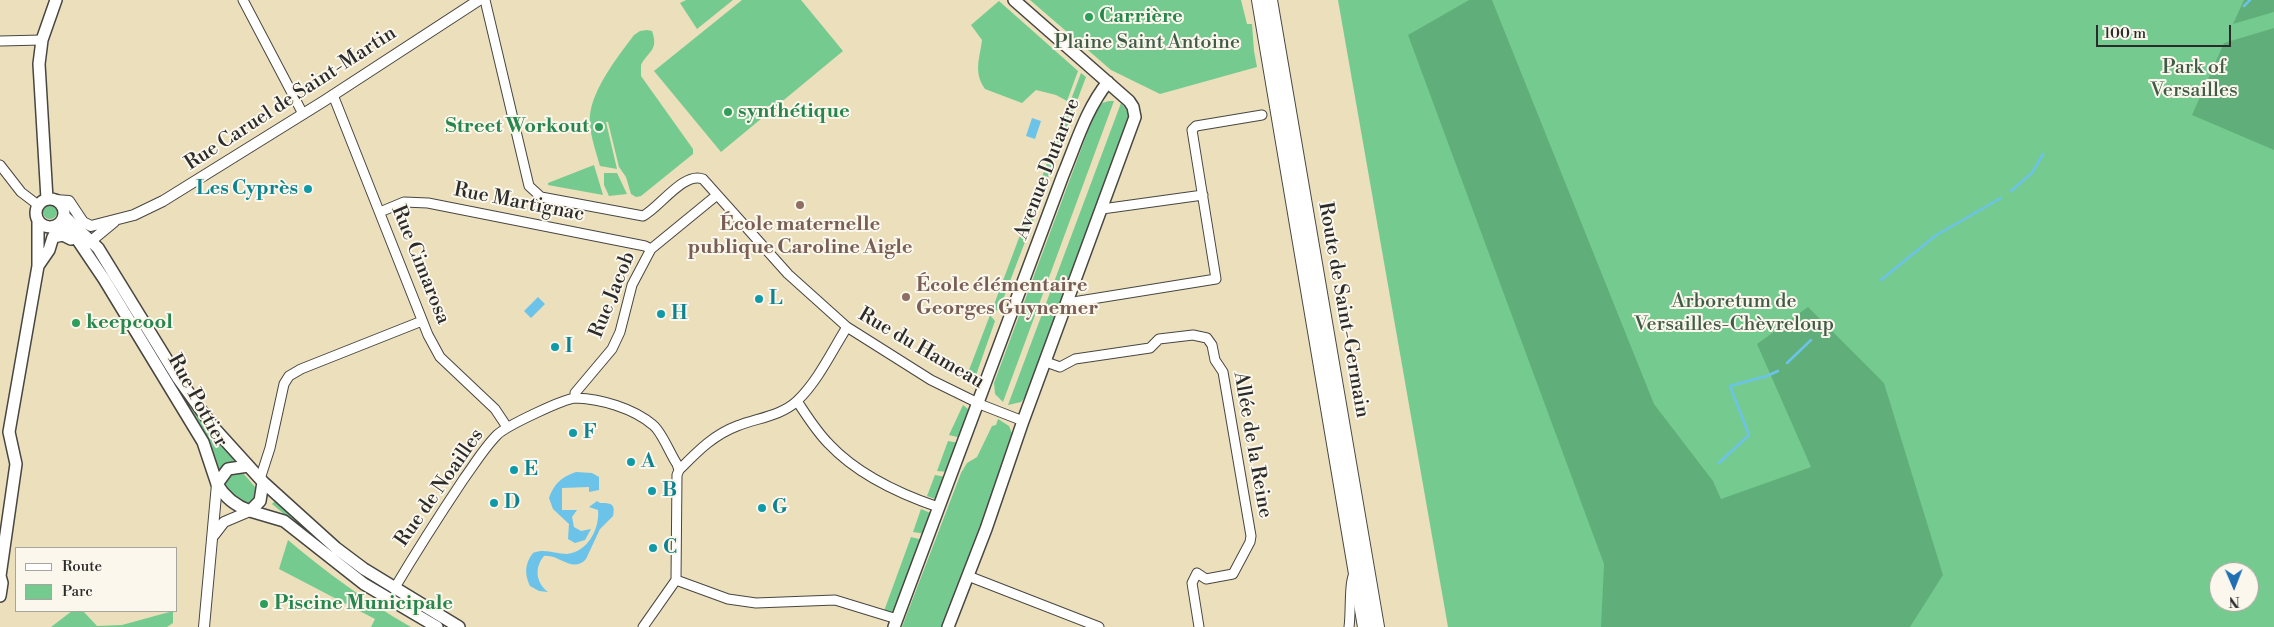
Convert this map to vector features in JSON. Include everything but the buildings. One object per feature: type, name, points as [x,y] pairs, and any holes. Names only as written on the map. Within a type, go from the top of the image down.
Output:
[{"type":"main road","points":[[40,264],[38,221],[35,213],[47,201],[39,89],[42,40],[56,0]]},
{"type":"main road","points":[[948,627],[1135,117],[1133,107],[1129,101],[1014,0]]},
{"type":"main road","name":"Route de Saint-Germain","points":[[1259,0],[1365,627]]},
{"type":"main road","name":"Route de Saint-Germain","points":[[1270,0],[1377,627]]},
{"type":"main road","name":"Avenue Dutartre","points":[[896,623],[977,402],[987,382],[1062,175],[1091,108],[1097,96],[1108,82]]},
{"type":"main road","points":[[0,596],[2,583],[0,576],[16,464],[9,432],[45,239],[57,223],[62,206],[47,201]]},
{"type":"main road","points":[[38,221],[44,226],[57,223]]},
{"type":"main road","name":"Rue Pottier","points":[[57,223],[87,246],[203,442],[217,484]]},
{"type":"main road","points":[[40,264],[48,250],[50,241],[58,235],[68,237],[87,246]]},
{"type":"main road","name":"Rue Pottier","points":[[87,246],[98,248],[178,378],[214,428],[248,466]]},
{"type":"main road","points":[[437,627],[364,584],[284,521],[236,505],[224,495],[217,484],[228,469],[248,466],[336,548],[394,589],[459,627]]},
{"type":"main road","points":[[250,511],[260,501],[262,481]]},
{"type":"street","points":[[243,0],[303,114]]},
{"type":"street","name":"Rue Caruel de Saint-Martin","points":[[47,201],[69,201],[87,225],[134,215],[163,201],[303,114],[478,0]]},
{"type":"street","name":"Rue du Hameau","points":[[485,0],[529,186],[534,192],[541,197],[643,216],[690,178],[699,178],[708,184],[741,224],[788,274],[847,327],[931,380],[1023,421]]},
{"type":"street","points":[[0,41],[42,40]]},
{"type":"street","name":"Rue Cimarosa","points":[[333,95],[422,321],[440,357],[495,409],[507,427]]},
{"type":"street","points":[[1067,303],[1216,279],[1192,130],[1196,126],[1262,115]]},
{"type":"street","points":[[0,165],[21,192],[47,201]]},
{"type":"street","name":"Rue Jacob","points":[[575,398],[575,393],[612,349],[620,332],[632,285],[651,249],[717,195]]},
{"type":"street","points":[[1102,209],[1203,195]]},
{"type":"street","name":"Rue Martignac","points":[[380,212],[404,202],[428,203],[645,246],[651,249]]},
{"type":"street","name":"Rue Caruel de Saint-Martin","points":[[87,246],[118,219]]},
{"type":"street","points":[[262,481],[264,464],[270,448],[284,384],[289,376],[301,369],[422,321]]},
{"type":"street","points":[[643,627],[676,580],[677,475],[679,470],[701,447],[718,435],[737,426],[778,412],[797,401],[818,374],[847,327]]},
{"type":"street","name":"Allée de la Reine","points":[[1046,362],[1060,367],[1075,359],[1150,348],[1159,339],[1193,334],[1207,338],[1212,345],[1215,360],[1223,372],[1251,536],[1250,542],[1233,574],[1206,579],[1197,573],[1192,583],[1199,627]]},
{"type":"street","name":"Rue de Noailles","points":[[394,589],[439,515],[486,447],[507,427],[575,398],[604,401],[628,410],[654,426],[679,470]]},
{"type":"street","points":[[797,401],[814,427],[834,450],[871,477],[938,507]]},
{"type":"street","points":[[248,466],[264,464]]},
{"type":"street","name":"Rue Pottier","points":[[204,627],[217,484]]},
{"type":"street","points":[[213,536],[224,522],[250,511]]},
{"type":"street","points":[[1349,627],[1352,604],[1351,580],[1356,572]]},
{"type":"street","points":[[968,576],[1099,627]]},
{"type":"street","points":[[676,580],[728,599],[756,603],[836,600],[896,623]]},
{"type":"green space","points":[[686,0],[733,0],[697,29],[680,3]]},
{"type":"green space","name":"synthétique","points":[[742,0],[801,0],[843,51],[721,152],[654,71]]},
{"type":"green space","name":"Plaine Saint Antoine","points":[[1030,0],[1241,0],[1247,24],[1252,24],[1257,67],[1160,94],[1111,70]]},
{"type":"green space","name":"Arboretum de Versailles-Chèvreloup","points":[[1338,0],[2274,0],[2274,627],[1448,627]]},
{"type":"green space","points":[[1469,0],[1492,0],[1654,404],[1713,481],[1721,499],[1811,467],[1757,344],[1808,307],[1884,383],[1943,575],[1910,627],[1601,627],[1604,564],[1408,35]]},
{"type":"green space","points":[[2244,0],[2274,0],[2274,12],[2233,24]]},
{"type":"green space","points":[[999,1],[1078,71],[1067,101],[1056,95],[1036,90],[1022,103],[985,89],[981,83],[978,71],[982,40],[971,25]]},
{"type":"green space","points":[[2274,28],[2274,150],[2192,115],[2224,43]]},
{"type":"green space","points":[[640,31],[652,31],[654,43],[652,50],[641,65],[641,76],[693,149],[693,154],[641,196],[636,197],[631,194],[626,177],[619,167],[608,122],[606,122],[617,169],[600,166],[591,134],[590,113],[593,101],[604,77],[634,35]]},
{"type":"green space","points":[[1081,73],[1086,77],[1046,183],[1040,182]]},
{"type":"green space","points":[[1114,101],[1003,402],[995,394],[994,383],[1095,112],[1102,103]]},
{"type":"green space","points":[[1121,103],[1128,112],[1129,122],[1028,394],[1021,402],[1008,405]]},
{"type":"green space","points":[[594,165],[603,195],[548,185],[548,183]]},
{"type":"green space","points":[[604,173],[617,173],[627,194],[609,196],[604,185]]},
{"type":"green space","points":[[1038,187],[1046,187],[999,310],[993,311],[992,310]]},
{"type":"green space","points":[[47,205],[53,205],[57,212],[53,219],[47,219],[43,215],[43,209]]},
{"type":"green space","points":[[102,263],[239,461],[237,463],[217,471],[100,264]]},
{"type":"green space","points":[[990,315],[995,321],[974,381],[966,378]]},
{"type":"green space","points":[[963,405],[968,409],[969,416],[961,438],[949,435]]},
{"type":"green space","points":[[998,419],[1009,426],[1014,438],[942,627],[902,627],[961,473],[967,463],[977,457],[992,426],[996,425]]},
{"type":"green space","points":[[948,441],[959,443],[949,472],[937,471]]},
{"type":"green space","points":[[242,472],[256,488],[258,494],[250,504],[233,497],[225,485],[229,474]]},
{"type":"green space","points":[[935,475],[946,477],[938,500],[927,496]]},
{"type":"green space","points":[[276,500],[325,546],[367,578],[412,603],[410,606],[370,583],[282,516],[284,514],[272,504]]},
{"type":"green space","points":[[921,509],[933,514],[925,534],[913,532]]},
{"type":"green space","points":[[911,537],[923,540],[894,615],[884,611]]},
{"type":"green space","points":[[288,540],[317,564],[379,608],[411,627],[371,627],[375,619],[279,569]]},
{"type":"green space","points":[[71,612],[84,612],[97,626],[122,625],[173,612],[173,623],[167,627],[51,627]]},
{"type":"water","points":[[1032,118],[1041,121],[1035,139],[1026,136]]},
{"type":"water","points":[[538,297],[545,304],[531,318],[524,311]]},
{"type":"water","points":[[576,472],[592,473],[599,477],[599,490],[589,492],[589,487],[562,488],[562,510],[577,510],[572,517],[574,527],[581,531],[591,529],[585,540],[575,543],[568,539],[569,524],[553,509],[549,498],[559,482],[566,476]]},
{"type":"water","points":[[597,501],[613,506],[613,516],[600,529],[586,559],[576,565],[550,556],[544,556],[539,565],[538,575],[541,584],[548,592],[539,591],[530,586],[526,569],[533,553],[546,551],[567,554],[581,549],[587,544],[595,531],[598,517],[598,510],[589,507]]},
{"type":"waterway","points":[[2244,6],[2250,0]]},
{"type":"waterway","points":[[2011,191],[2032,173],[2043,154]]},
{"type":"waterway","points":[[1881,280],[1935,236],[2001,198]]},
{"type":"waterway","points":[[1787,363],[1811,340]]},
{"type":"waterway","points":[[1719,463],[1749,435],[1730,386],[1778,371]]},
{"type":"place","name":"Carrière","points":[[1089,17]]},
{"type":"place","name":"synthétique","points":[[728,112]]},
{"type":"place","name":"Street Workout","points":[[599,127]]},
{"type":"place","name":"Les Cyprès","points":[[308,189]]},
{"type":"place","name":"École maternelle publique Caroline Aigle","points":[[800,205]]},
{"type":"place","name":"École élémentaire Georges Guynemer","points":[[906,297]]},
{"type":"place","name":"L","points":[[759,299]]},
{"type":"place","name":"H","points":[[661,314]]},
{"type":"place","name":"keepcool","points":[[76,323]]},
{"type":"place","name":"I","points":[[555,347]]},
{"type":"place","name":"F","points":[[573,433]]},
{"type":"place","name":"A","points":[[631,462]]},
{"type":"place","name":"E","points":[[514,470]]},
{"type":"place","name":"B","points":[[652,491]]},
{"type":"place","name":"D","points":[[494,503]]},
{"type":"place","name":"G","points":[[762,508]]},
{"type":"place","name":"C","points":[[653,548]]},
{"type":"place","name":"Piscine Municipale","points":[[264,604]]},
{"type":"park label","name":"Park of Versailles","points":[[2194,80]]}]
